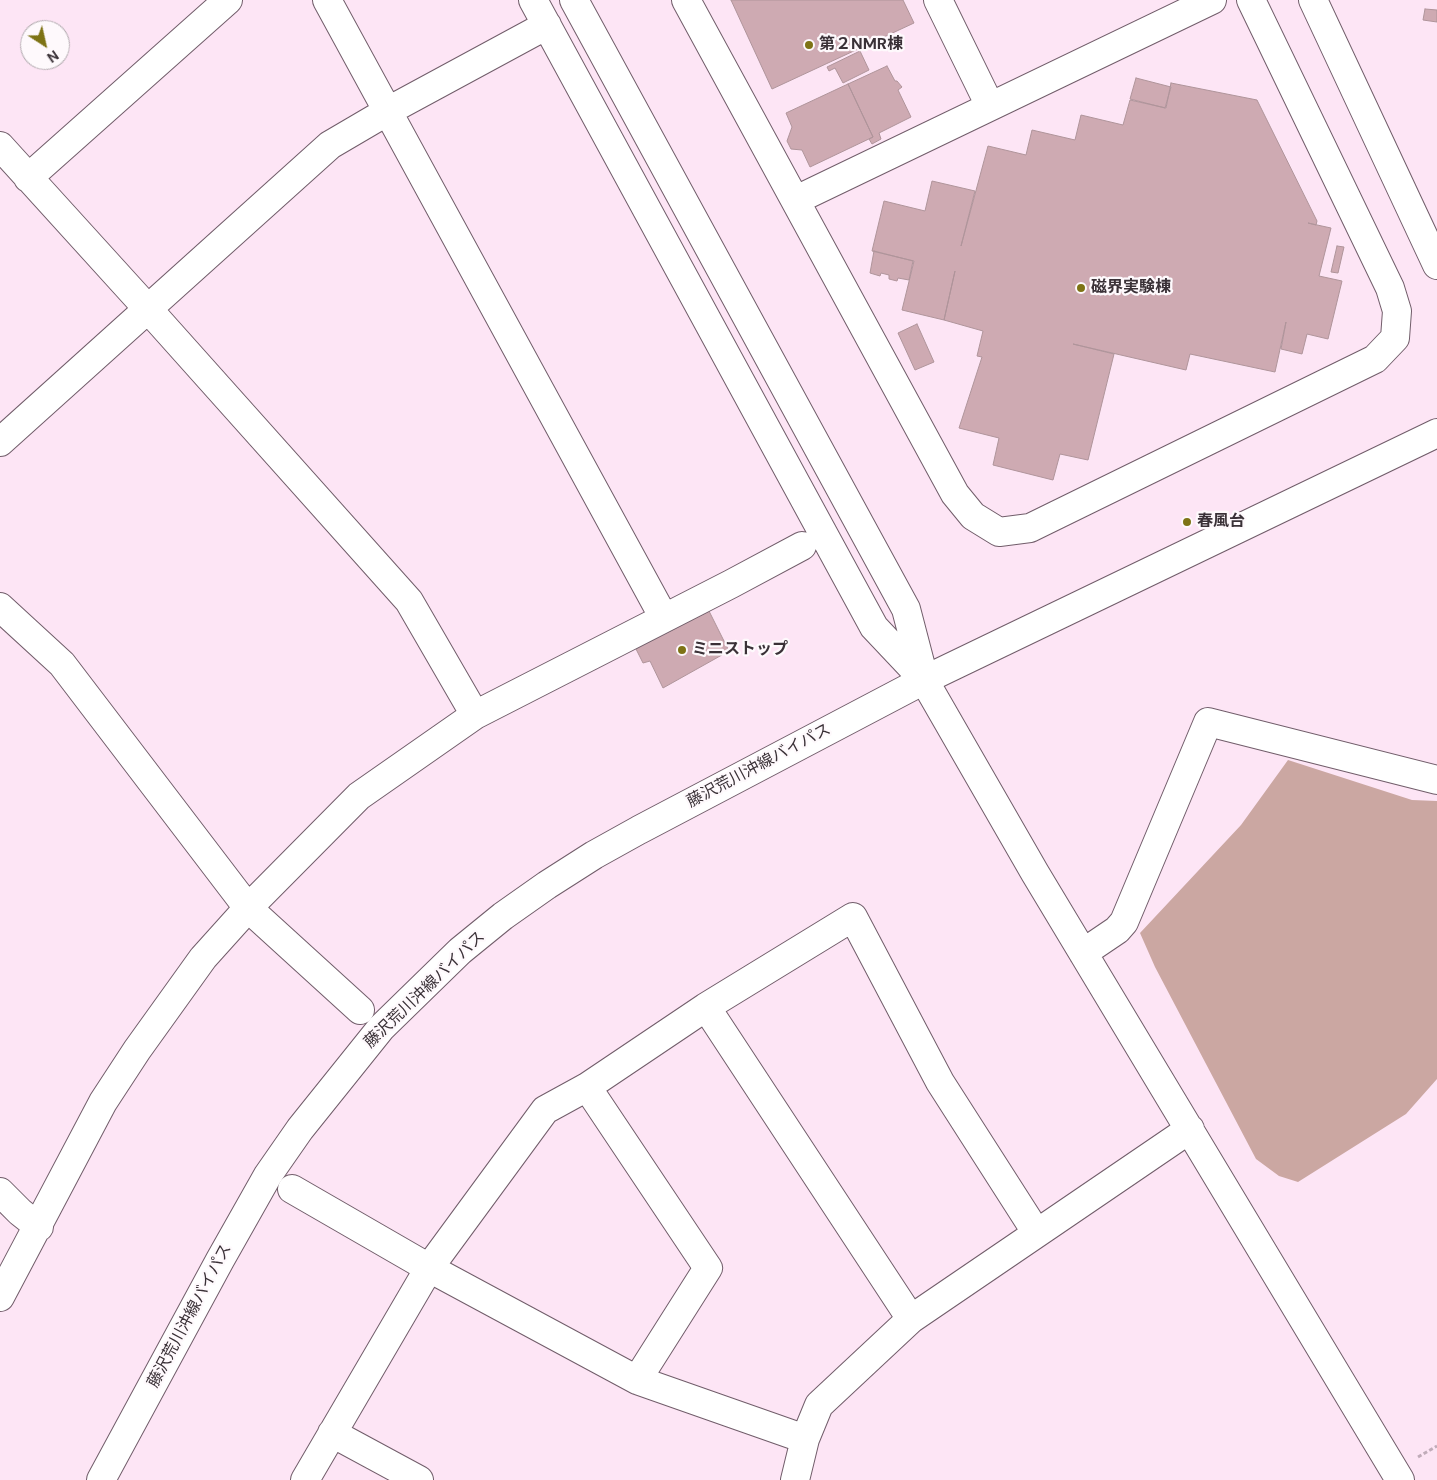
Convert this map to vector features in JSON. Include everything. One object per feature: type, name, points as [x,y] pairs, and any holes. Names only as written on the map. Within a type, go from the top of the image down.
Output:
[{"type":"street","points":[[28,178],[228,0]]},
{"type":"street","points":[[327,0],[664,618]]},
{"type":"street","points":[[533,0],[874,627],[924,680],[1083,953],[1400,1480]]},
{"type":"street","points":[[574,0],[906,609],[924,680]]},
{"type":"street","points":[[686,0],[955,494],[973,516],[999,532],[1030,528],[1375,359],[1395,338],[1397,311],[1390,288],[1251,0]]},
{"type":"street","points":[[938,0],[990,106]]},
{"type":"street","points":[[796,200],[1212,0]]},
{"type":"street","points":[[1313,0],[1437,265]]},
{"type":"street","points":[[0,442],[330,145],[388,111],[547,25]]},
{"type":"street","points":[[0,146],[409,602],[475,715]]},
{"type":"street","name":"藤沢荒川沖線バイパス","points":[[102,1480],[220,1260],[268,1175],[300,1129],[381,1028],[460,952],[503,916],[594,855],[924,680],[1437,433]]},
{"type":"street","points":[[0,1298],[103,1102],[137,1050],[203,958],[248,908],[359,796],[475,715],[802,546]]},
{"type":"street","points":[[0,606],[62,664],[248,908],[360,1010]]},
{"type":"street","points":[[1083,953],[1117,930],[1124,922],[1208,722],[1437,780]]},
{"type":"street","points":[[305,1480],[429,1268],[545,1110],[587,1087],[706,1007],[853,917],[940,1082],[1036,1232]]},
{"type":"street","points":[[706,1007],[911,1319]]},
{"type":"street","points":[[587,1087],[708,1268],[637,1380]]},
{"type":"street","points":[[795,1480],[805,1439],[819,1405],[911,1319],[1036,1232],[1190,1129]]},
{"type":"street","points":[[292,1189],[429,1268],[637,1380],[805,1439]]},
{"type":"street","points":[[0,1192],[20,1212],[39,1226]]},
{"type":"street","points":[[332,1433],[419,1480]]},
{"type":"shaded area","points":[[1288,760],[1412,800],[1437,801],[1437,1079],[1406,1114],[1298,1182],[1279,1176],[1256,1159],[1155,967],[1140,933],[1241,825]]},
{"type":"building","name":"第２NMR棟","points":[[731,0],[903,0],[914,23],[772,89]]},
{"type":"building","points":[[1425,9],[1437,10],[1437,22],[1423,20]]},
{"type":"building","points":[[860,51],[869,70],[843,83],[835,68],[829,71],[827,67]]},
{"type":"building","points":[[887,66],[895,81],[902,87],[898,90],[911,117],[879,133],[881,139],[872,144],[869,139],[873,137],[848,84]]},
{"type":"building","points":[[1136,78],[1171,87],[1165,108],[1130,99]]},
{"type":"building","name":"磁界実験棟","points":[[1171,83],[1257,100],[1317,221],[1316,225],[1331,228],[1319,276],[1342,281],[1328,339],[1307,334],[1302,354],[1281,349],[1286,322],[1275,372],[1190,354],[1186,370],[1073,344],[1114,354],[1088,460],[1060,454],[1053,480],[993,465],[999,438],[959,428],[982,357],[977,356],[983,331],[902,310],[914,261],[872,251],[884,201],[925,211],[932,181],[975,191],[961,246],[988,146],[1026,155],[1032,130],[1075,140],[1081,115],[1123,125],[1130,100],[1166,108]]},
{"type":"building","points":[[848,84],[873,137],[810,167],[802,150],[791,149],[787,141],[792,127],[786,113]]},
{"type":"building","points":[[1337,246],[1344,247],[1338,273],[1331,272]]},
{"type":"building","points":[[874,251],[913,261],[909,280],[898,278],[897,281],[889,279],[889,275],[881,273],[880,276],[870,273]]},
{"type":"building","points":[[917,324],[934,362],[915,370],[898,333]]},
{"type":"building","name":"ミニストップ","points":[[709,611],[729,651],[663,688],[650,661],[643,663],[636,649]]},
{"type":"place","name":"第２NMR棟","points":[[809,45]]},
{"type":"place","name":"磁界実験棟","points":[[1081,288]]},
{"type":"place","name":"春風台","points":[[1187,522]]},
{"type":"place","name":"ミニストップ","points":[[682,650]]}]
